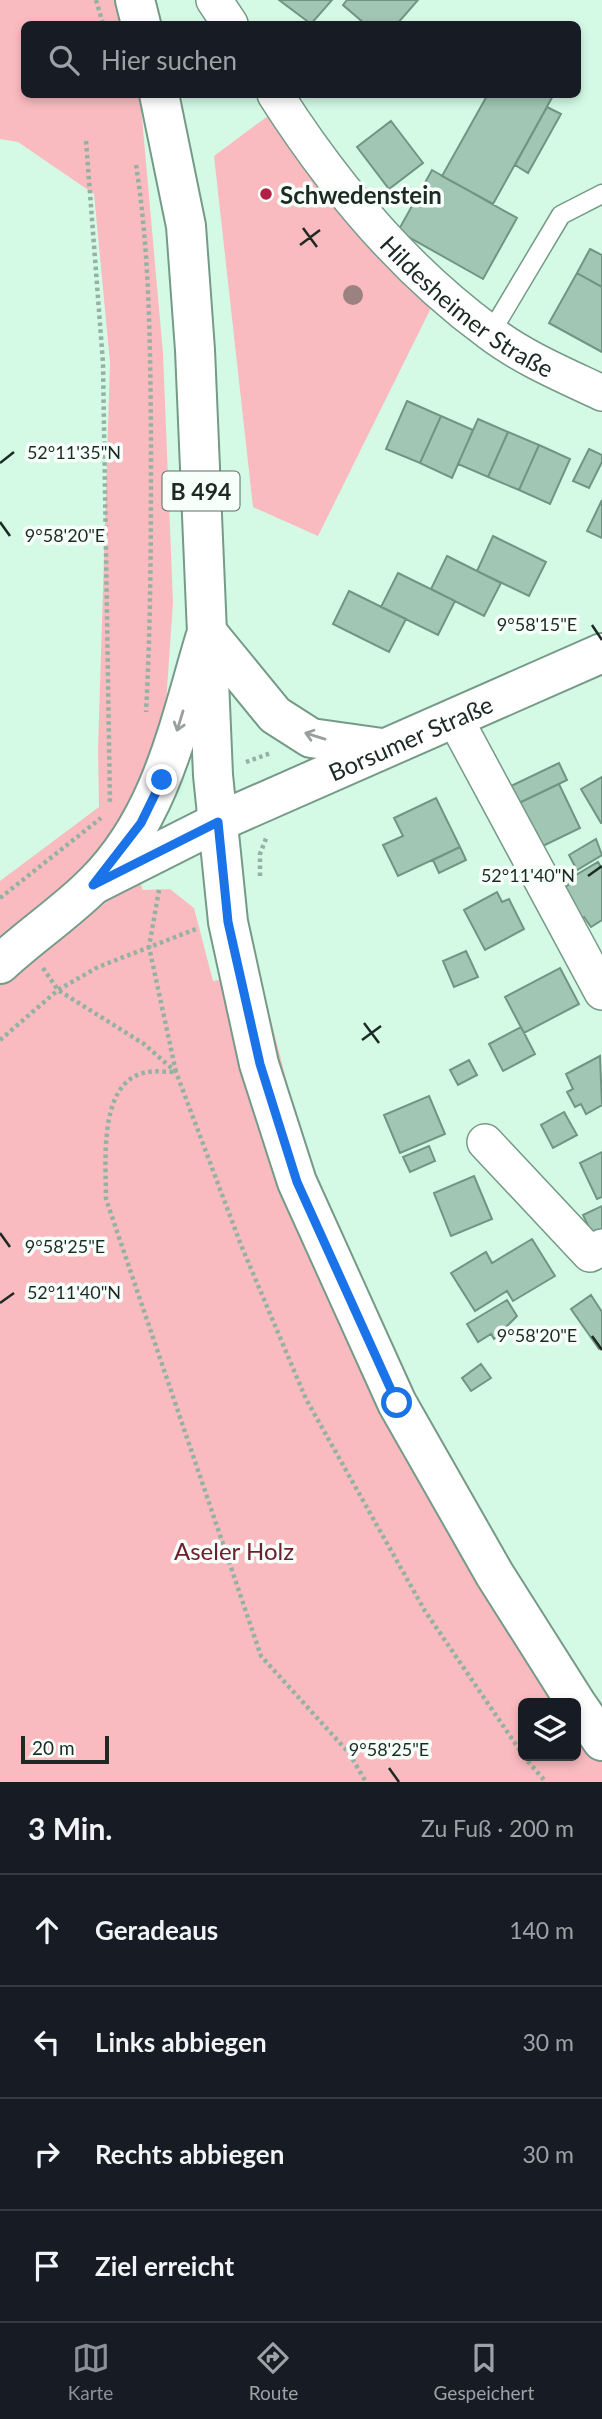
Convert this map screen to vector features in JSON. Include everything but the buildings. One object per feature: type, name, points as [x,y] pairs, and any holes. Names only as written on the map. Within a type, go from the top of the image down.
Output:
[{"type":"main road","points":[[135,0],[140,21]]},
{"type":"main road","name":"B 494","points":[[160,98],[186,226],[195,350],[218,822],[228,922],[260,1064],[302,1195],[397,1403],[495,1575],[573,1698]]},
{"type":"main road","points":[[207,632],[275,715],[311,738],[382,748]]},
{"type":"main road","points":[[0,964],[34,932],[93,885],[141,823],[162,780],[207,632]]},
{"type":"main road","name":"Borsumer Straße","points":[[93,885],[218,822],[602,653]]},
{"type":"main road","name":"B 494","points":[[581,1710],[602,1741]]},
{"type":"street","points":[[214,0],[228,21]]},
{"type":"street","name":"Hildesheimer Straße","points":[[278,98],[332,177],[382,238],[429,283],[490,334],[542,364],[602,393]]},
{"type":"street","points":[[454,717],[597,972]]},
{"type":"street","points":[[485,1142],[590,1254],[602,1247]]},
{"type":"lane","points":[[490,334],[561,215],[602,194]]},
{"type":"path","points":[[96,0],[102,21]]},
{"type":"path","points":[[86,141],[103,363],[110,812]]},
{"type":"path","points":[[134,152],[146,229],[150,358],[151,602],[146,720]]},
{"type":"path","points":[[0,898],[121,803]]},
{"type":"path","points":[[260,878],[260,853],[269,831]]},
{"type":"path","points":[[0,1040],[46,1004],[58,990],[98,967],[199,928],[228,922]]},
{"type":"path","points":[[34,932],[43,969],[58,990],[144,1044],[176,1072]]},
{"type":"path","points":[[149,947],[176,1072],[241,1245],[306,1399],[425,1611],[518,1749]]},
{"type":"path","points":[[176,1072],[143,1073],[119,1088],[106,1132],[106,1199],[261,1656],[349,1753],[366,1782]]},
{"type":"path","points":[[527,1761],[546,1782]]},
{"type":"green space","name":"Aseler Holz","points":[[0,0],[117,0],[122,21],[21,21],[21,98],[140,98],[163,353],[173,602],[165,718],[120,835],[143,890],[170,889],[194,908],[213,981],[259,974],[311,1176],[414,1396],[509,1565],[602,1713],[602,1782],[0,1782],[0,881],[99,807],[98,750],[110,362],[94,194],[18,142],[0,139]]},
{"type":"green space","points":[[272,113],[366,243],[431,308],[318,536],[253,507],[214,156]]},
{"type":"place","name":"Schwedenstein","points":[[266,194]]},
{"type":"route","points":[[162,780],[141,823],[93,885],[218,822],[236,972],[260,1064],[297,1182],[397,1403]]}]
